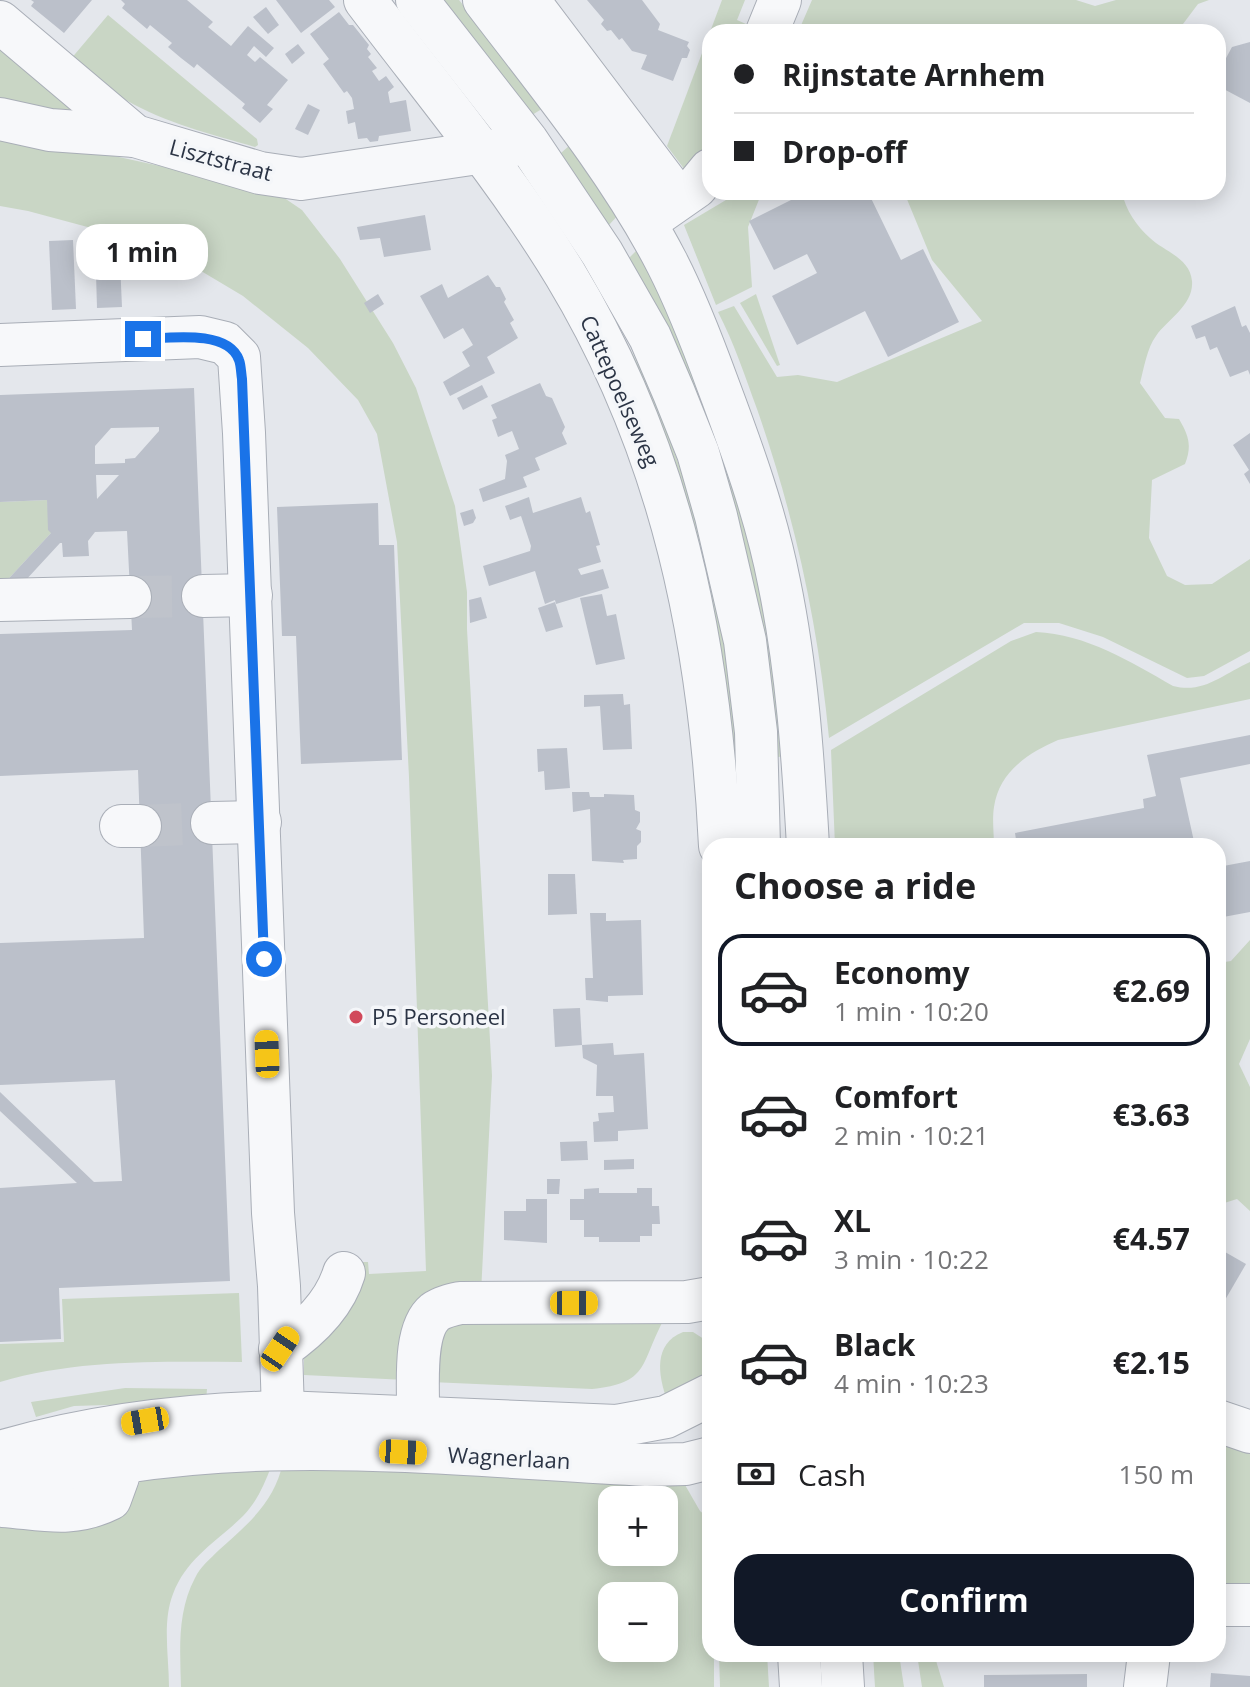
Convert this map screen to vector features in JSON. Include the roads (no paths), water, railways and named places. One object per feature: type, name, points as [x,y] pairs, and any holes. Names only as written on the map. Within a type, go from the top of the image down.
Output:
[{"type":"street","name":"Cattepoelseweg","points":[[365,0],[483,152],[566,275],[634,414],[675,530],[697,627],[712,725],[719,838]]},
{"type":"street","name":"Cattepoelseweg","points":[[417,0],[527,141],[602,253],[650,337],[698,453],[733,578],[754,702],[759,838]]},
{"type":"street","points":[[484,0],[624,190],[658,213]]},
{"type":"street","points":[[528,0],[667,184],[658,213],[667,262],[730,417],[779,579],[797,694],[807,838]]},
{"type":"street","points":[[770,24],[780,0]]},
{"type":"street","name":"Lisztstraat","points":[[0,22],[135,136],[260,173],[301,179],[483,152],[527,141],[562,120],[565,106]]},
{"type":"street","points":[[0,119],[50,130],[135,136]]},
{"type":"street","points":[[602,253],[702,180]]},
{"type":"street","points":[[0,345],[200,337],[225,343],[239,357],[260,822],[281,1430]]},
{"type":"street","points":[[203,596],[251,595]]},
{"type":"street","points":[[0,600],[130,597]]},
{"type":"street","points":[[212,823],[260,822]]},
{"type":"street","points":[[280,1349],[304,1332],[327,1305],[344,1273]]},
{"type":"street","points":[[418,1418],[421,1335],[435,1312],[445,1307],[460,1303],[698,1300]]},
{"type":"street","name":"Wagnerlaan","points":[[0,1452],[31,1443],[114,1444],[216,1451],[281,1430],[418,1418],[617,1426],[666,1417],[702,1402]]},
{"type":"street","points":[[1226,1424],[1250,1432]]},
{"type":"street","name":"Wagnerlaan","points":[[281,1430],[646,1465],[686,1464],[702,1460]]},
{"type":"street","name":"Wagnerlaan","points":[[9,1496],[114,1444]]},
{"type":"street","points":[[1226,1605],[1250,1605]]},
{"type":"street","points":[[799,1662],[801,1687]]},
{"type":"street","points":[[841,1662],[843,1687]]},
{"type":"street","points":[[1145,1687],[1148,1662]]},
{"type":"tunnel","points":[[130,597],[203,596]]},
{"type":"tunnel","points":[[140,826],[212,823]]},
{"type":"place","name":"P5 Personeel","points":[[356,1017]]}]
